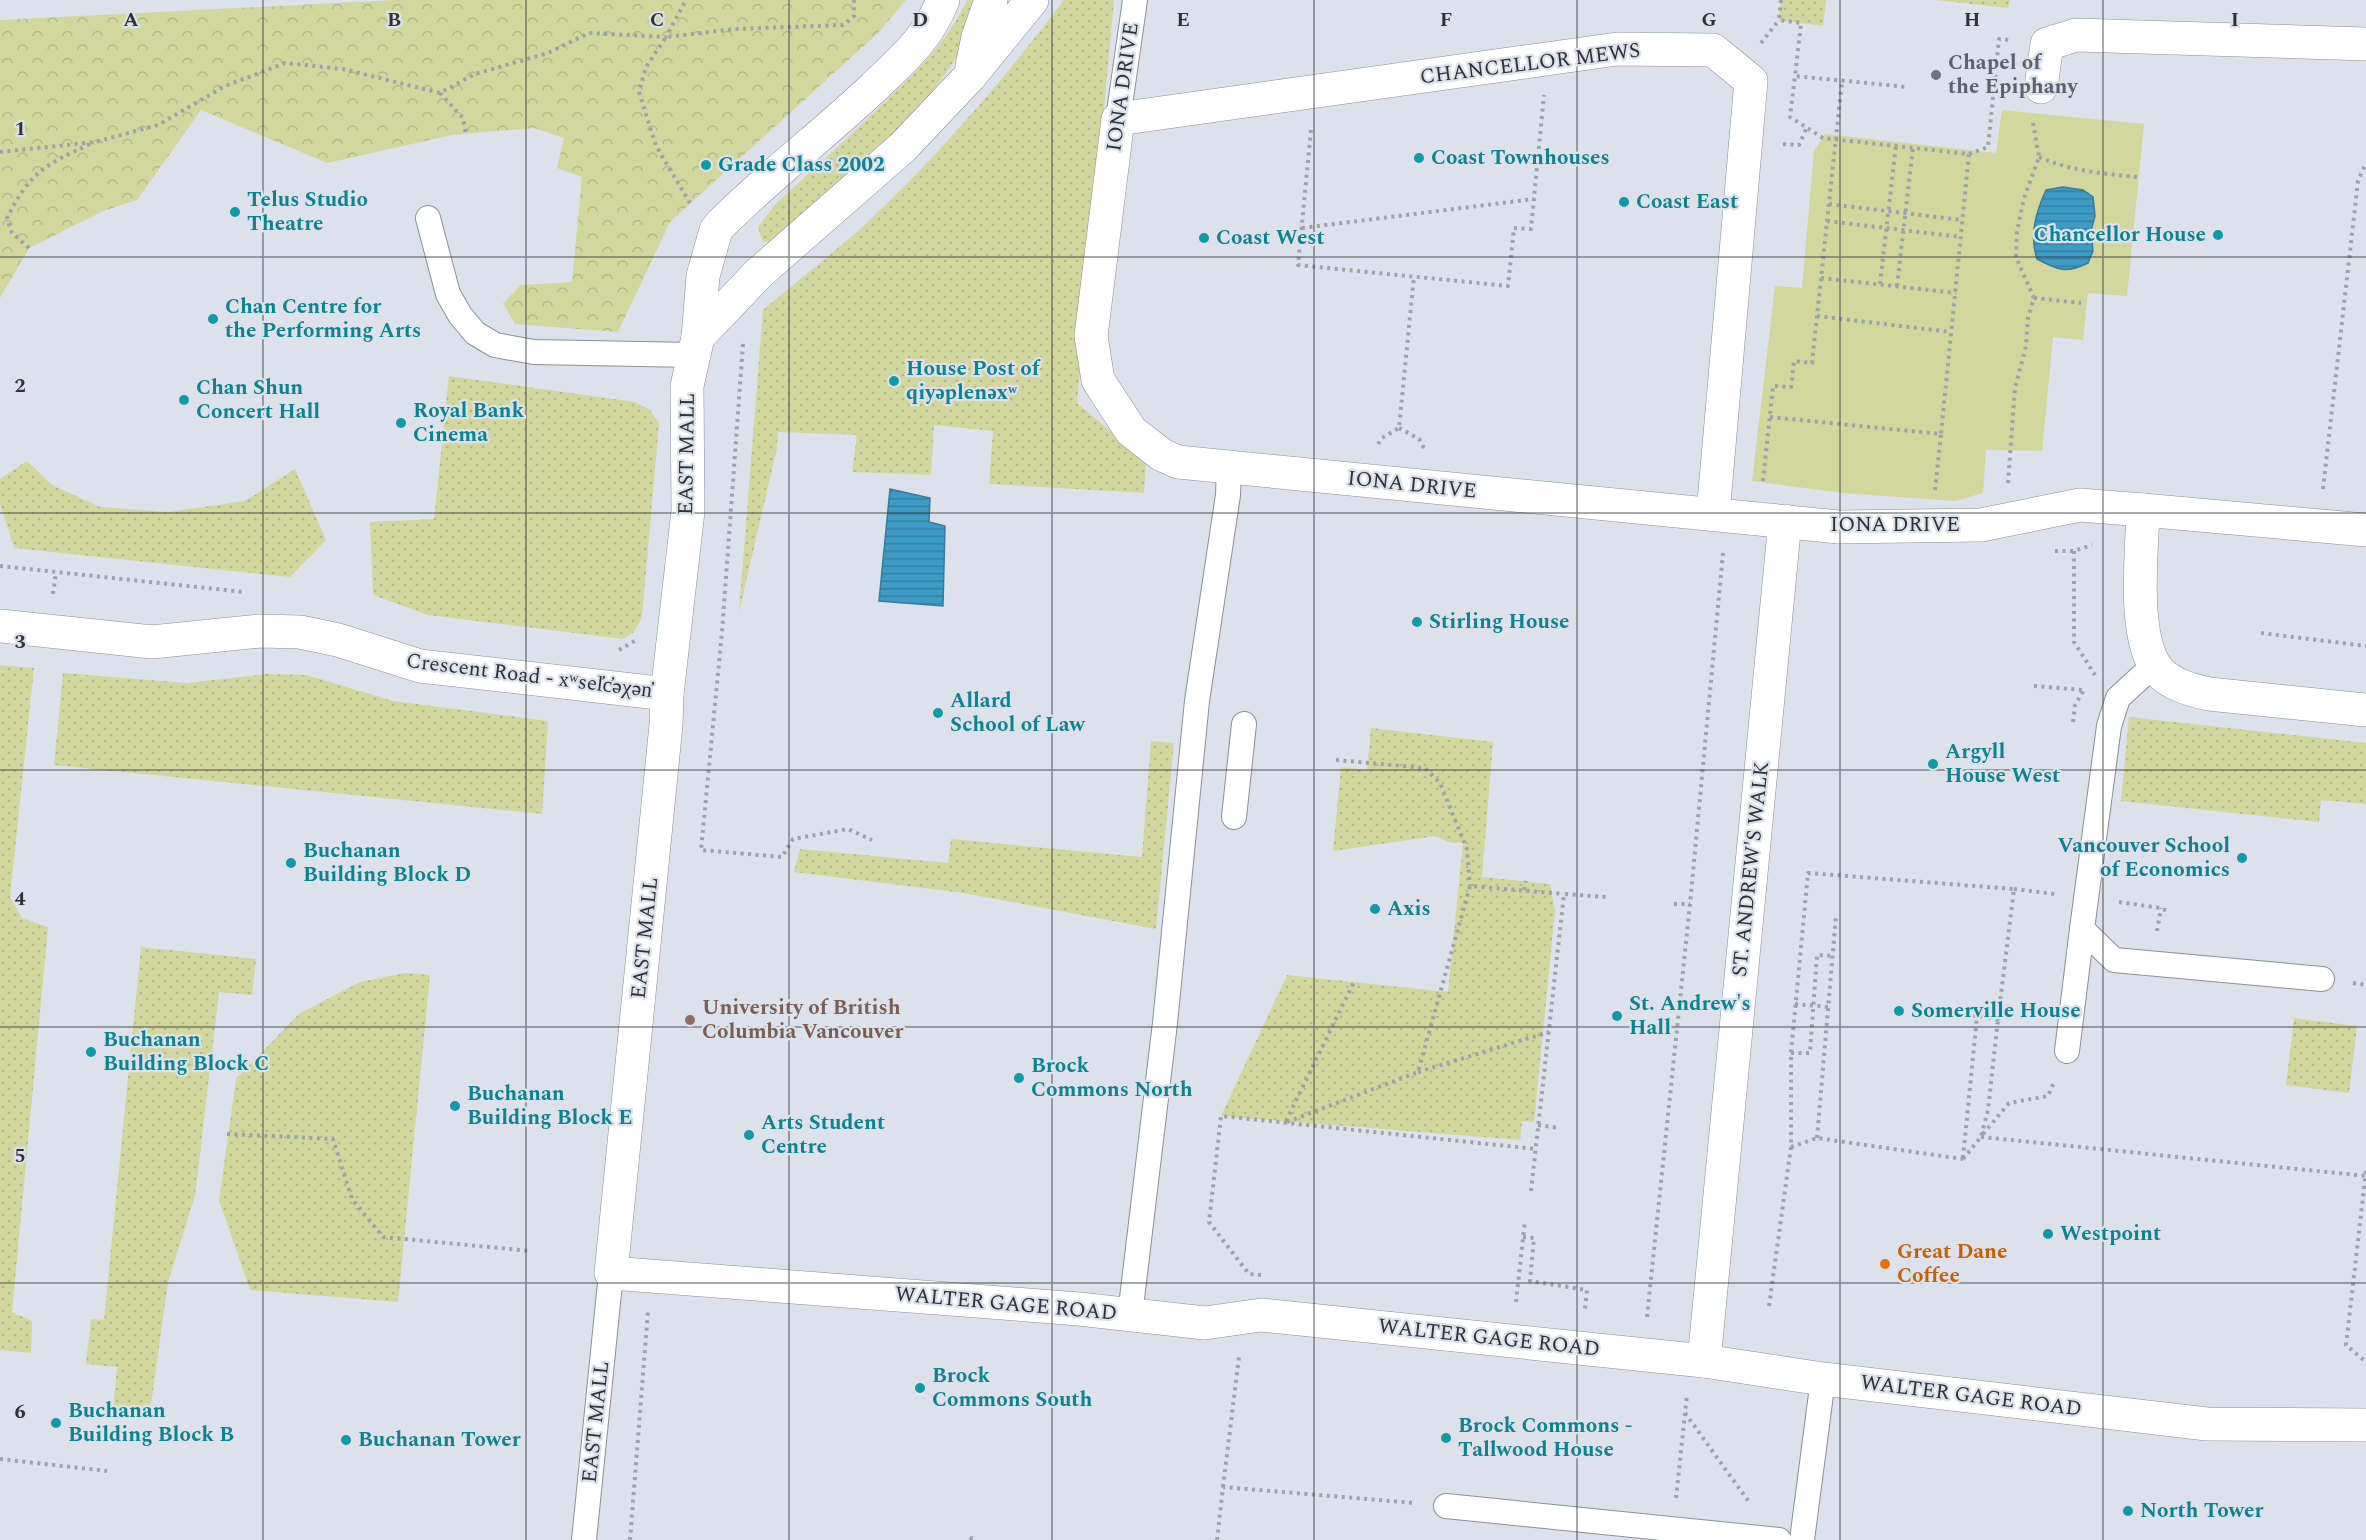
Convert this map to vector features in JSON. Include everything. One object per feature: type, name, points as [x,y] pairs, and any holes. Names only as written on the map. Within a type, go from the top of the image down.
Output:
[{"type":"street","name":"EAST MALL","points":[[611,1273],[666,724],[667,694],[688,511],[687,386],[695,346],[703,276],[716,230],[720,225],[835,124],[921,41],[937,15],[943,0]]},
{"type":"street","points":[[970,76],[978,38],[991,0]]},
{"type":"street","points":[[695,346],[759,273],[903,147],[970,76],[1032,0]]},
{"type":"street","points":[[2041,87],[2047,44],[2076,35],[2366,44]]},
{"type":"street","name":"CHANCELLOR MEWS","points":[[1118,119],[1617,49],[1713,50],[1751,81],[1720,515]]},
{"type":"street","name":"IONA DRIVE","points":[[1118,119],[1091,336],[1098,380],[1131,431],[1162,455],[1178,462],[1839,527],[1982,525],[2080,505],[2366,527]]},
{"type":"street","points":[[2143,510],[2140,608],[2144,636],[2154,665],[2170,679],[2188,690],[2366,710]]},
{"type":"street","name":"ST. ANDREW'S WALK","points":[[1704,1360],[1785,521]]},
{"type":"street","name":"Crescent Road - xʷsel̓c̓əχən̓","points":[[0,626],[152,642],[260,631],[300,632],[338,640],[420,666],[667,694]]},
{"type":"street","name":"WALTER GAGE ROAD","points":[[611,1273],[1079,1309],[1205,1323],[1261,1315],[1704,1360],[1823,1379],[2207,1424],[2366,1425]]},
{"type":"lane","name":"IONA DRIVE","points":[[1118,119],[1135,0]]},
{"type":"lane","points":[[428,218],[448,294],[459,315],[475,333],[495,345],[534,352],[695,346]]},
{"type":"lane","points":[[1130,1315],[1165,1023],[1197,701],[1228,495],[1229,468]]},
{"type":"lane","points":[[2067,1051],[2109,726],[2118,698],[2154,665]]},
{"type":"lane","points":[[1234,817],[1244,724]]},
{"type":"lane","points":[[2082,929],[2114,960],[2322,979]]},
{"type":"lane","name":"EAST MALL","points":[[584,1540],[611,1273]]},
{"type":"lane","points":[[1802,1540],[1823,1379]]},
{"type":"lane","points":[[1446,1506],[1779,1540]]},
{"type":"path","points":[[686,0],[646,67],[639,92],[656,146],[692,206]]},
{"type":"path","points":[[440,93],[475,74],[548,53],[589,33],[666,37],[735,29],[843,25],[854,16],[854,0]]},
{"type":"path","points":[[1781,0],[1779,20],[1801,23],[1790,117],[1823,138],[1969,154],[1988,147],[1999,39],[2047,44]]},
{"type":"path","points":[[1315,91],[1298,265],[1508,286],[1514,228],[1531,229],[1547,59]]},
{"type":"path","points":[[0,152],[95,142],[158,125],[225,87],[285,63],[343,69],[440,93],[463,118],[466,134]]},
{"type":"path","points":[[1795,76],[1907,87]]},
{"type":"path","points":[[1763,482],[1773,386],[1791,387],[1794,361],[1812,363],[1842,81]]},
{"type":"path","points":[[2008,486],[2015,388],[2026,346],[2028,318],[2034,298],[2016,257],[2017,231],[2024,198],[2039,157],[2032,127],[2041,87]]},
{"type":"path","points":[[29,248],[12,233],[8,218],[21,191],[47,164],[95,142]]},
{"type":"path","points":[[1880,284],[1896,145]]},
{"type":"path","points":[[1897,286],[1913,147]]},
{"type":"path","points":[[1934,499],[1969,154]]},
{"type":"path","points":[[2039,157],[2056,164],[2097,173],[2138,177]]},
{"type":"path","points":[[2323,491],[2358,181],[2366,163]]},
{"type":"path","points":[[1302,228],[1534,199]]},
{"type":"path","points":[[1829,204],[1962,220]]},
{"type":"path","points":[[1827,222],[1961,237]]},
{"type":"path","points":[[1399,428],[1414,276]]},
{"type":"path","points":[[1821,278],[1956,293]]},
{"type":"path","points":[[2034,298],[2081,303]]},
{"type":"path","points":[[1817,316],[1951,332]]},
{"type":"path","points":[[744,343],[722,632],[701,850],[782,857],[792,839],[848,829],[872,840]]},
{"type":"path","points":[[1770,417],[1941,434]]},
{"type":"path","points":[[1377,446],[1382,438],[1399,428]]},
{"type":"path","points":[[1399,428],[1419,439],[1425,450]]},
{"type":"path","points":[[1638,1316],[1649,1317],[1690,904],[1720,515]]},
{"type":"path","points":[[2073,729],[2075,705],[2096,674],[2074,642],[2074,551]]},
{"type":"path","points":[[0,566],[254,593]]},
{"type":"path","points":[[613,652],[637,640],[640,631]]},
{"type":"path","points":[[2261,633],[2366,646]]},
{"type":"path","points":[[2034,686],[2083,690]]},
{"type":"path","points":[[1336,760],[1425,768],[1440,783],[1467,849],[1470,886],[1418,1072]]},
{"type":"path","points":[[1769,1306],[1791,1147],[1791,1053],[1808,873],[2014,889],[2161,908],[2169,912]]},
{"type":"path","points":[[1524,890],[1526,881]]},
{"type":"path","points":[[2051,893],[2054,884]]},
{"type":"path","points":[[1470,886],[1606,897]]},
{"type":"path","points":[[1981,1137],[1988,1110],[2014,889]]},
{"type":"path","points":[[1530,1191],[1564,894]]},
{"type":"path","points":[[1674,904],[1690,904]]},
{"type":"path","points":[[1817,1138],[1836,916]]},
{"type":"path","points":[[1791,1053],[1810,1053],[1817,955],[1833,956]]},
{"type":"path","points":[[1286,1122],[1354,982]]},
{"type":"path","points":[[1795,1004],[1828,1007]]},
{"type":"path","points":[[1970,1015],[1998,1019]]},
{"type":"path","points":[[1963,1159],[1977,1017]]},
{"type":"path","points":[[1286,1122],[1418,1072],[1549,1032]]},
{"type":"path","points":[[1963,1159],[2009,1103],[2048,1096],[2067,1051]]},
{"type":"path","points":[[1268,1276],[1250,1274],[1209,1222],[1221,1116],[1536,1149]]},
{"type":"path","points":[[1538,1125],[1560,1128]]},
{"type":"path","points":[[227,1134],[333,1139],[352,1199],[383,1237],[531,1251]]},
{"type":"path","points":[[1981,1137],[2366,1173],[2346,1345],[2366,1362]]},
{"type":"path","points":[[1791,1147],[1817,1138],[1963,1159]]},
{"type":"path","points":[[1516,1302],[1525,1220]]},
{"type":"path","points":[[1523,1237],[1534,1238],[1530,1281],[1587,1290],[1585,1309]]},
{"type":"path","points":[[1504,1300],[1528,1303]]},
{"type":"path","points":[[630,1540],[648,1305]]},
{"type":"path","points":[[1573,1308],[1596,1311]]},
{"type":"path","points":[[1217,1540],[1243,1319]]},
{"type":"path","points":[[1672,1530],[1688,1395]]},
{"type":"path","points":[[1685,1413],[1749,1502]]},
{"type":"path","points":[[0,1460],[107,1471]]},
{"type":"path","points":[[1223,1487],[1446,1506]]},
{"type":"path","points":[[970,1540],[972,1538],[974,1540]]},
{"type":"green space","points":[[395,0],[906,0],[878,33],[670,222],[618,332],[515,324],[503,303],[521,285],[572,282],[582,177],[557,168],[564,138],[534,128],[452,135],[327,163],[201,110],[137,200],[103,211],[29,248],[0,298],[0,20]]},
{"type":"green space","points":[[967,0],[981,0],[968,36],[925,101],[877,152],[824,199],[774,242],[763,242],[758,227],[775,205],[923,64],[952,28]]},
{"type":"green space","points":[[1064,0],[1114,0],[1077,403],[1146,461],[1144,493],[989,484],[993,431],[934,425],[931,475],[852,472],[857,435],[778,432],[777,448],[739,612],[763,310],[858,231],[914,177],[992,91]]},
{"type":"green space","points":[[1781,0],[1826,0],[1823,26],[1779,20]]},
{"type":"green space","points":[[1936,0],[2010,0],[2008,8]]},
{"type":"green space","points":[[2002,110],[2144,124],[2127,296],[2088,293],[2083,340],[2053,337],[2042,451],[1986,450],[1983,493],[1955,501],[1844,493],[1752,481],[1775,286],[1802,288],[1814,151],[1825,134],[1996,153]]},
{"type":"green space","points":[[449,376],[635,402],[649,409],[659,423],[642,617],[634,632],[623,639],[428,615],[373,595],[370,522],[434,519]]},
{"type":"green space","points":[[27,461],[52,485],[100,507],[168,512],[245,501],[295,469],[326,540],[290,577],[14,548],[0,504],[0,479]]},
{"type":"green space","points":[[0,665],[34,668],[10,897],[22,918],[48,927],[12,1312],[32,1321],[31,1353],[0,1350]]},
{"type":"green space","points":[[63,673],[187,683],[266,674],[307,675],[393,701],[548,721],[542,814],[54,765]]},
{"type":"green space","points":[[2129,717],[2366,743],[2366,804],[2321,800],[2319,822],[2121,801]]},
{"type":"green space","points":[[1371,728],[1493,742],[1482,877],[1550,884],[1555,911],[1534,1122],[1522,1121],[1520,1140],[1221,1116],[1287,975],[1448,992],[1463,843],[1448,842],[1436,836],[1333,851],[1341,767],[1367,770]]},
{"type":"green space","points":[[1151,741],[1174,743],[1156,929],[964,893],[794,872],[800,849],[948,863],[951,839],[1142,857]]},
{"type":"green space","points":[[141,947],[256,959],[252,995],[219,992],[195,1196],[168,1282],[150,1412],[113,1411],[117,1367],[86,1364],[91,1319],[104,1320]]},
{"type":"green space","points":[[405,973],[430,975],[398,1302],[250,1290],[219,1200],[236,1079],[299,1014],[360,982]]},
{"type":"green space","points":[[2294,1018],[2357,1026],[2349,1093],[2286,1085]]},
{"type":"water","points":[[2063,187],[2083,190],[2093,197],[2095,216],[2091,231],[2093,251],[2088,263],[2074,269],[2057,268],[2037,259],[2035,250],[2034,232],[2037,215],[2046,190]]},
{"type":"water","points":[[890,489],[930,498],[929,522],[945,526],[943,606],[879,601]]},
{"type":"place","name":"Chapel of the Epiphany","points":[[1936,75]]},
{"type":"place","name":"Coast Townhouses","points":[[1419,158]]},
{"type":"place","name":"Grade Class 2002","points":[[706,165]]},
{"type":"place","name":"Coast East","points":[[1624,202]]},
{"type":"place","name":"Telus Studio Theatre","points":[[235,212]]},
{"type":"place","name":"Chancellor House","points":[[2218,235]]},
{"type":"place","name":"Coast West","points":[[1204,238]]},
{"type":"place","name":"Chan Centre for the Performing Arts","points":[[213,319]]},
{"type":"place","name":"House Post of qiyǝplenǝxʷ","points":[[894,381]]},
{"type":"place","name":"Chan Shun Concert Hall","points":[[184,400]]},
{"type":"place","name":"Royal Bank Cinema","points":[[401,423]]},
{"type":"place","name":"Stirling House","points":[[1417,622]]},
{"type":"place","name":"Allard School of Law","points":[[938,713]]},
{"type":"place","name":"Argyll House West","points":[[1933,764]]},
{"type":"place","name":"Vancouver School of Economics","points":[[2242,858]]},
{"type":"place","name":"Buchanan Building Block D","points":[[291,863]]},
{"type":"place","name":"Axis","points":[[1375,909]]},
{"type":"place","name":"Somerville House","points":[[1899,1011]]},
{"type":"place","name":"St. Andrew's Hall","points":[[1617,1016]]},
{"type":"place","name":"University of British Columbia Vancouver","points":[[690,1020]]},
{"type":"place","name":"Buchanan Building Block C","points":[[91,1052]]},
{"type":"place","name":"Brock Commons North","points":[[1019,1078]]},
{"type":"place","name":"Buchanan Building Block E","points":[[455,1106]]},
{"type":"place","name":"Arts Student Centre","points":[[749,1135]]},
{"type":"place","name":"Westpoint","points":[[2048,1234]]},
{"type":"place","name":"Great Dane Coffee","points":[[1885,1264]]},
{"type":"place","name":"Brock Commons South","points":[[920,1388]]},
{"type":"place","name":"Buchanan Building Block B","points":[[56,1423]]},
{"type":"place","name":"Brock Commons - Tallwood House","points":[[1446,1438]]},
{"type":"place","name":"Buchanan Tower","points":[[346,1440]]},
{"type":"place","name":"North Tower","points":[[2128,1511]]}]
